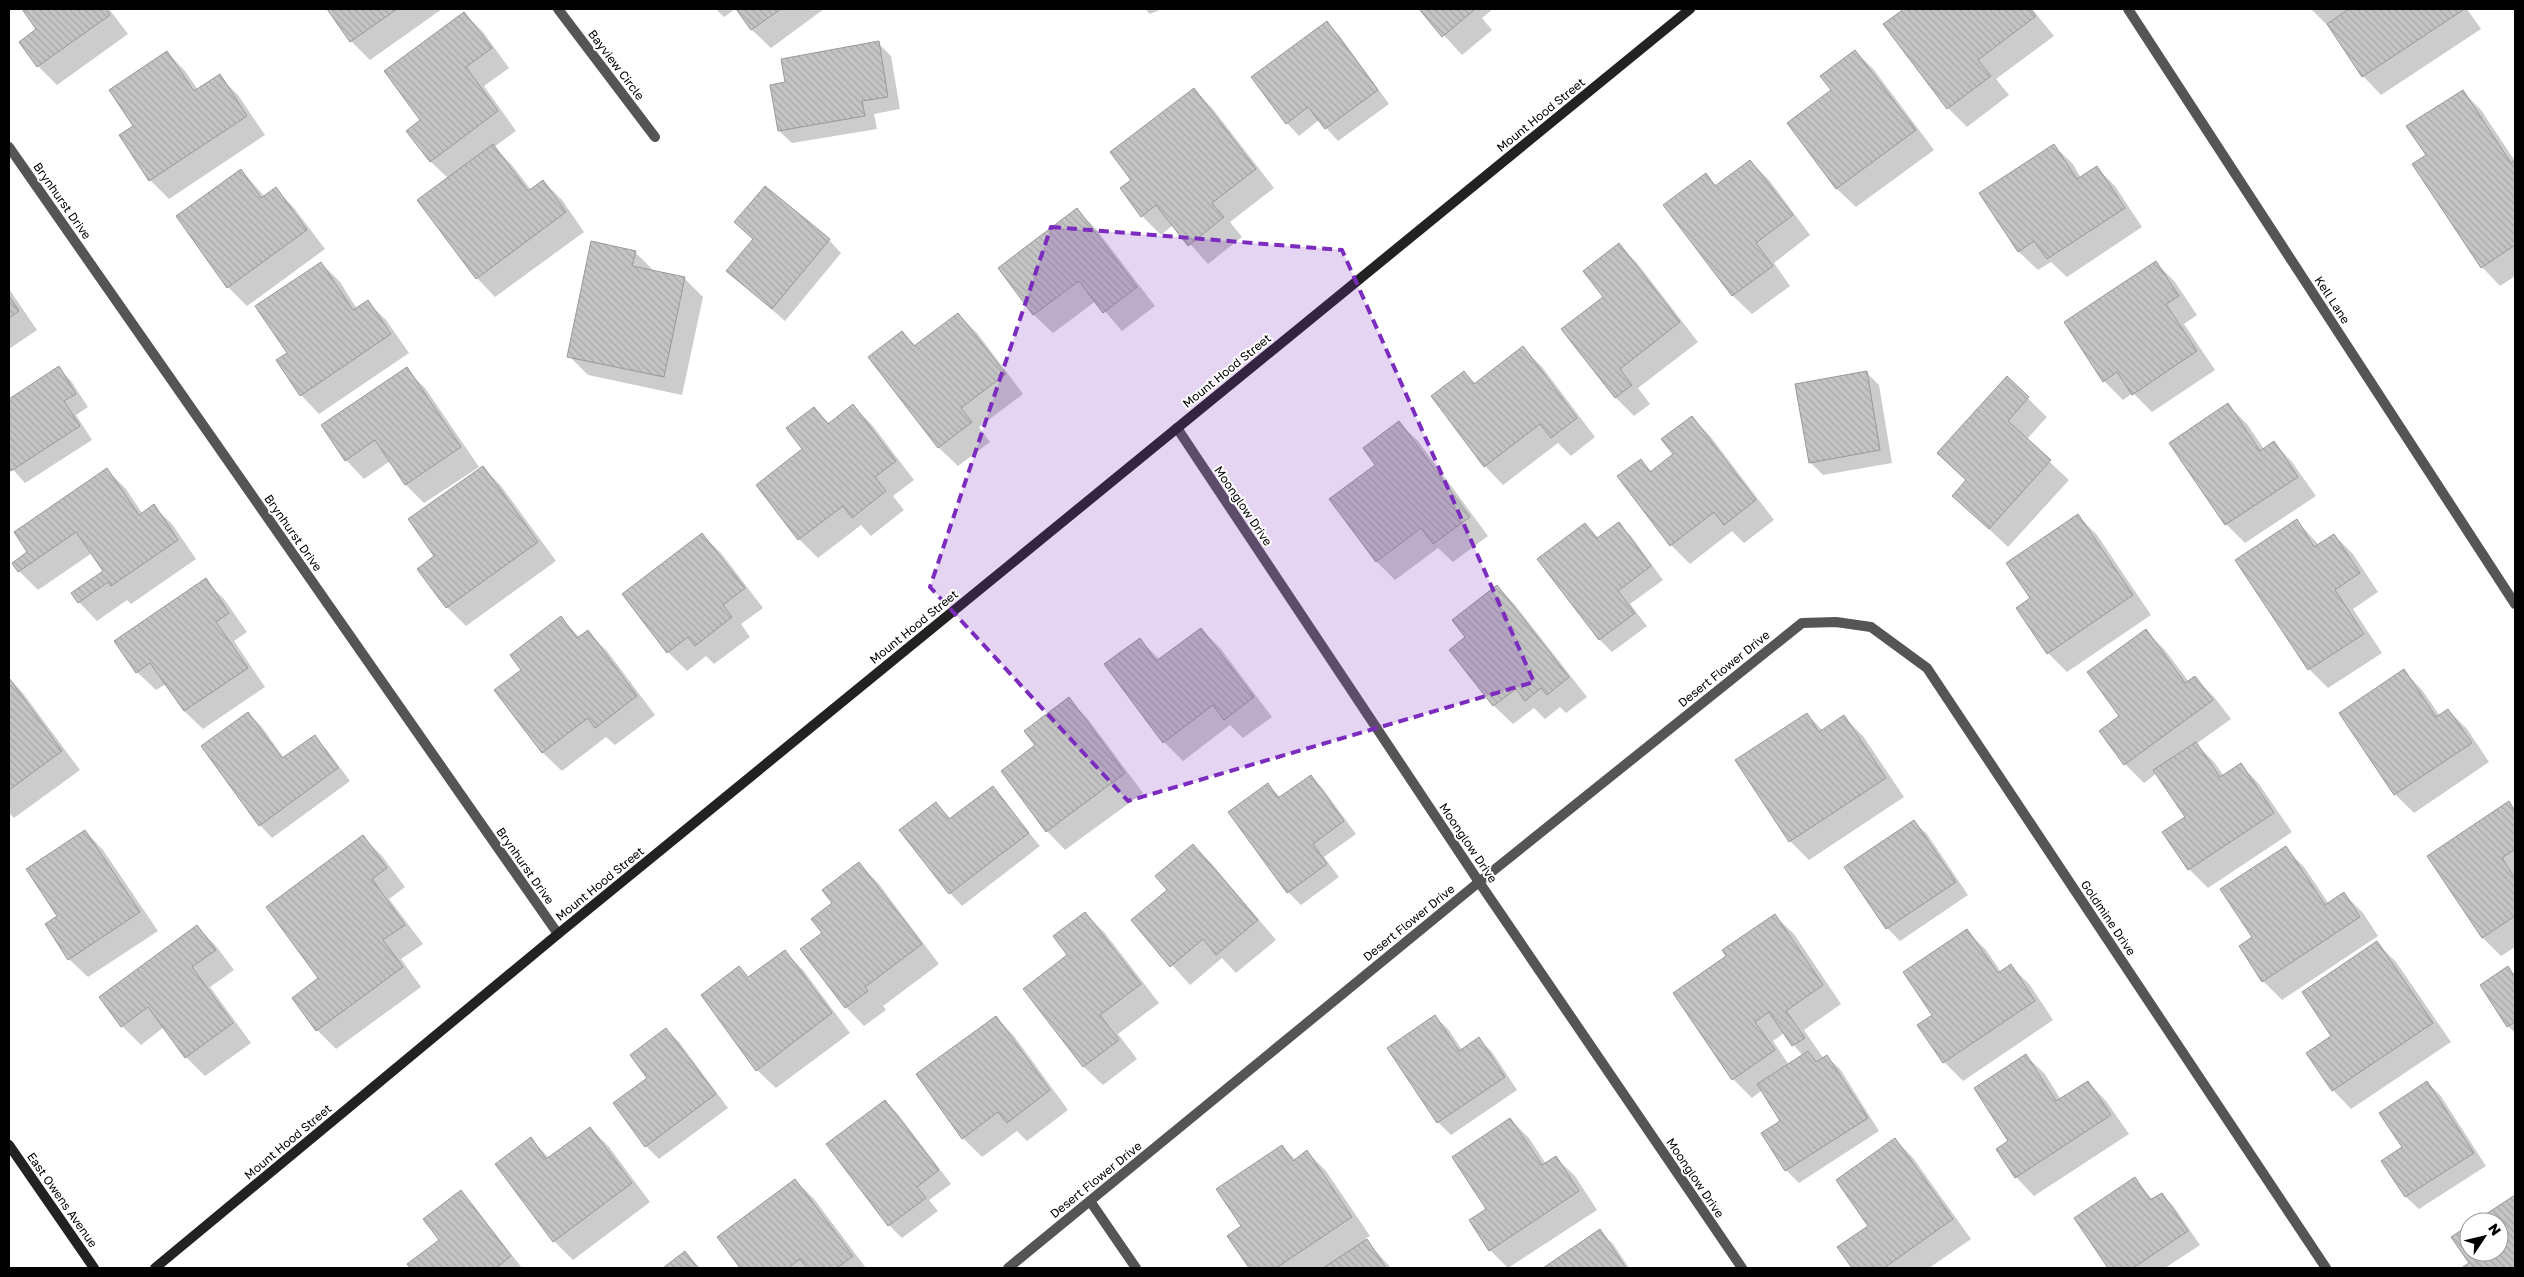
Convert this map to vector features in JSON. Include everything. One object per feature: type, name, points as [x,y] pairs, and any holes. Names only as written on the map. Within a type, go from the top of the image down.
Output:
[{"type":"street","name":"Bayview Circle","points":[[558,9],[655,137]]},
{"type":"street","name":"Mount Hood Street","points":[[155,1268],[558,934],[1690,9]]},
{"type":"street","name":"Kell Lane","points":[[2128,9],[2515,604]]},
{"type":"street","name":"Brynhurst Drive","points":[[9,147],[558,934]]},
{"type":"street","name":"Moonglow Drive","points":[[1177,428],[1479,882],[1742,1268]]},
{"type":"street","name":"Desert Flower Drive","points":[[1008,1268],[1479,882],[1802,623],[1836,622]]},
{"type":"street","name":"Goldmine Drive","points":[[1836,622],[1871,627],[1927,668],[2326,1268]]},
{"type":"street","name":"East Owens Avenue","points":[[9,1146],[94,1268]]},
{"type":"street","points":[[1090,1201],[1136,1268]]},
{"type":"highlighted area","points":[[1051,227],[1342,250],[1534,682],[1128,801],[930,587]]},
{"type":"building","points":[[22,9],[106,9],[110,15],[37,67],[19,42],[36,29]]},
{"type":"building","points":[[327,9],[397,9],[350,42]]},
{"type":"building","points":[[736,9],[781,9],[751,30]]},
{"type":"building","points":[[1419,9],[1473,9],[1474,10],[1442,37]]},
{"type":"building","points":[[1904,9],[2030,9],[2036,16],[1978,60],[1991,76],[1947,109],[1883,24]]},
{"type":"building","points":[[2349,9],[2463,10],[2362,77],[2327,24]]},
{"type":"building","points":[[464,12],[492,48],[466,67],[498,111],[430,162],[406,131],[420,120],[384,71]]},
{"type":"building","points":[[1327,21],[1378,90],[1325,129],[1308,107],[1286,124],[1251,77]]},
{"type":"building","points":[[879,41],[888,97],[862,101],[865,116],[778,131],[770,85],[785,82],[781,59]]},
{"type":"building","points":[[1855,50],[1916,130],[1836,189],[1787,123],[1831,90],[1820,76]]},
{"type":"building","points":[[167,51],[194,91],[220,74],[247,116],[149,181],[119,135],[133,126],[109,90]]},
{"type":"building","points":[[1194,88],[1256,169],[1212,203],[1224,217],[1188,246],[1156,205],[1141,217],[1120,188],[1131,180],[1110,152]]},
{"type":"building","points":[[2463,90],[2511,163],[2515,160],[2515,245],[2481,268],[2412,164],[2426,155],[2406,126]]},
{"type":"building","points":[[493,144],[528,191],[543,180],[566,212],[476,279],[417,200]]},
{"type":"building","points":[[2054,144],[2077,179],[2097,166],[2125,208],[2047,259],[2034,241],[2018,252],[1979,193]]},
{"type":"building","points":[[1750,160],[1793,215],[1756,243],[1773,266],[1732,296],[1663,205],[1706,173],[1715,186]]},
{"type":"building","points":[[241,169],[261,198],[276,187],[307,230],[227,288],[176,216]]},
{"type":"building","points":[[765,186],[830,239],[772,309],[726,271],[753,239],[734,222]]},
{"type":"building","points":[[1077,208],[1137,287],[1103,313],[1079,281],[1033,315],[998,268]]},
{"type":"building","points":[[591,241],[636,251],[632,266],[685,277],[664,377],[567,357]]},
{"type":"building","points":[[1619,243],[1680,322],[1620,369],[1632,385],[1615,398],[1561,329],[1603,297],[1583,271]]},
{"type":"building","points":[[2156,261],[2179,296],[2166,304],[2197,351],[2132,395],[2117,372],[2103,382],[2064,322]]},
{"type":"building","points":[[321,262],[353,310],[368,300],[391,334],[300,396],[276,360],[287,353],[255,306]]},
{"type":"building","points":[[9,296],[19,311],[9,318]]},
{"type":"building","points":[[958,313],[1006,374],[961,408],[972,422],[938,448],[868,357],[902,331],[914,346]]},
{"type":"building","points":[[1523,346],[1577,418],[1551,438],[1540,424],[1484,467],[1431,396],[1464,371],[1474,384]]},
{"type":"building","points":[[59,366],[76,394],[64,401],[80,426],[11,471],[9,467],[9,399]]},
{"type":"building","points":[[407,367],[461,447],[405,485],[375,440],[345,461],[321,425]]},
{"type":"building","points":[[1867,371],[1880,450],[1809,463],[1795,384]]},
{"type":"building","points":[[2007,376],[2029,397],[2008,421],[2051,460],[1989,529],[1952,496],[1966,480],[1937,453]]},
{"type":"building","points":[[2228,403],[2260,451],[2274,441],[2298,477],[2225,525],[2169,443]]},
{"type":"building","points":[[853,404],[896,461],[875,477],[886,491],[852,518],[843,506],[798,540],[756,485],[802,449],[786,428],[814,407],[828,424]]},
{"type":"building","points":[[1692,416],[1756,500],[1724,525],[1714,512],[1670,546],[1617,476],[1641,459],[1650,472],[1673,454],[1661,439]]},
{"type":"building","points":[[1399,421],[1470,517],[1433,544],[1421,528],[1376,562],[1329,499],[1375,465],[1363,448]]},
{"type":"building","points":[[483,466],[538,542],[446,608],[417,569],[434,556],[408,519]]},
{"type":"building","points":[[107,468],[139,515],[154,504],[178,540],[111,586],[108,582],[78,603],[71,593],[103,571],[76,532],[18,572],[12,563],[27,552],[14,532]]},
{"type":"building","points":[[2078,514],[2133,595],[2047,654],[2016,608],[2030,598],[2006,563]]},
{"type":"building","points":[[2297,519],[2314,547],[2334,534],[2360,573],[2335,590],[2364,634],[2308,670],[2235,560]]},
{"type":"building","points":[[1619,522],[1651,566],[1618,591],[1635,613],[1599,640],[1537,559],[1585,523],[1597,538]]},
{"type":"building","points":[[702,533],[745,588],[723,605],[732,617],[695,646],[688,637],[667,653],[622,594]]},
{"type":"building","points":[[206,578],[229,613],[216,622],[248,668],[184,711],[150,663],[136,673],[114,641]]},
{"type":"building","points":[[1497,585],[1569,677],[1547,695],[1541,688],[1525,701],[1516,689],[1493,706],[1449,650],[1465,637],[1452,620]]},
{"type":"building","points":[[561,616],[577,638],[588,630],[637,696],[595,728],[588,718],[542,753],[494,690],[521,670],[510,655]]},
{"type":"building","points":[[1201,628],[1254,697],[1224,720],[1213,705],[1163,743],[1104,664],[1140,638],[1156,661]]},
{"type":"building","points":[[2146,629],[2185,683],[2195,676],[2213,700],[2124,765],[2099,731],[2119,716],[2087,672]]},
{"type":"building","points":[[2404,669],[2436,717],[2448,709],[2472,743],[2394,795],[2339,713]]},
{"type":"building","points":[[9,678],[62,751],[9,790]]},
{"type":"building","points":[[1069,697],[1125,773],[1046,832],[1001,771],[1035,745],[1024,731]]},
{"type":"building","points":[[248,712],[282,758],[315,735],[338,768],[259,826],[201,746]]},
{"type":"building","points":[[1807,713],[1819,732],[1844,715],[1886,778],[1789,842],[1735,760]]},
{"type":"building","points":[[2196,742],[2220,777],[2241,763],[2274,813],[2188,870],[2162,832],[2185,817],[2153,770]]},
{"type":"building","points":[[1311,775],[1344,821],[1313,844],[1327,864],[1287,893],[1228,812],[1268,783],[1278,798]]},
{"type":"building","points":[[993,786],[1029,833],[949,894],[899,830],[936,802],[949,819]]},
{"type":"building","points":[[2509,801],[2515,811],[2515,849],[2502,858],[2515,878],[2515,916],[2482,938],[2427,856]]},
{"type":"building","points":[[1914,820],[1956,882],[1886,929],[1844,867]]},
{"type":"building","points":[[85,830],[140,912],[68,960],[45,924],[57,916],[26,869]]},
{"type":"building","points":[[363,835],[387,868],[372,879],[405,925],[383,940],[403,967],[316,1031],[292,998],[318,978],[266,907]]},
{"type":"building","points":[[1193,844],[1258,920],[1216,955],[1203,939],[1170,967],[1131,920],[1167,890],[1155,876]]},
{"type":"building","points":[[2286,846],[2325,905],[2344,892],[2360,917],[2262,982],[2239,946],[2252,937],[2220,889]]},
{"type":"building","points":[[859,862],[922,944],[865,987],[868,991],[845,1008],[800,949],[822,933],[811,919],[832,903],[822,890]]},
{"type":"building","points":[[1085,912],[1141,984],[1100,1015],[1119,1040],[1083,1067],[1023,989],[1067,955],[1053,936]]},
{"type":"building","points":[[1775,914],[1823,985],[1786,1011],[1805,1038],[1792,1046],[1769,1012],[1755,1022],[1775,1050],[1732,1080],[1673,993],[1726,956],[1722,950]]},
{"type":"building","points":[[197,925],[216,950],[192,967],[233,1023],[185,1058],[148,1007],[121,1027],[99,997]]},
{"type":"building","points":[[1967,929],[1998,973],[2011,964],[2035,1001],[1943,1063],[1917,1025],[1932,1015],[1903,972]]},
{"type":"building","points":[[2377,941],[2433,1023],[2332,1091],[2306,1053],[2331,1036],[2302,992]]},
{"type":"building","points":[[785,950],[832,1013],[756,1071],[701,995],[739,966],[748,977]]},
{"type":"building","points":[[2508,966],[2515,977],[2515,1022],[2507,1027],[2480,985]]},
{"type":"building","points":[[1435,1015],[1459,1051],[1479,1037],[1505,1077],[1437,1123],[1387,1048]]},
{"type":"building","points":[[996,1016],[1050,1090],[1007,1123],[998,1112],[962,1139],[916,1074]]},
{"type":"building","points":[[666,1028],[716,1094],[645,1147],[613,1103],[647,1078],[630,1055]]},
{"type":"building","points":[[1808,1051],[1816,1062],[1827,1055],[1868,1118],[1785,1171],[1761,1133],[1780,1121],[1757,1084]]},
{"type":"building","points":[[2026,1054],[2056,1101],[2088,1081],[2111,1115],[2015,1178],[1996,1149],[2008,1141],[1974,1088]]},
{"type":"building","points":[[2427,1081],[2474,1153],[2405,1197],[2381,1161],[2402,1147],[2379,1113]]},
{"type":"building","points":[[885,1100],[939,1170],[917,1187],[926,1198],[888,1226],[826,1144]]},
{"type":"building","points":[[1510,1118],[1542,1165],[1556,1156],[1579,1191],[1489,1251],[1469,1220],[1486,1209],[1452,1157]]},
{"type":"building","points":[[590,1127],[632,1183],[553,1242],[495,1164],[531,1137],[546,1159]]},
{"type":"building","points":[[1895,1138],[1953,1219],[1884,1268],[1852,1268],[1837,1247],[1868,1226],[1836,1180]]},
{"type":"building","points":[[1282,1145],[1293,1161],[1307,1150],[1352,1217],[1276,1268],[1249,1268],[1227,1236],[1241,1226],[1216,1189]]},
{"type":"building","points":[[2135,1177],[2150,1200],[2162,1193],[2188,1231],[2133,1268],[2108,1268],[2074,1218]]},
{"type":"building","points":[[795,1179],[853,1256],[837,1268],[807,1268],[800,1259],[788,1268],[740,1268],[717,1237]]},
{"type":"building","points":[[461,1190],[511,1256],[496,1268],[410,1268],[407,1264],[439,1240],[423,1219]]},
{"type":"building","points":[[2515,1195],[2515,1268],[2461,1268],[2468,1262],[2509,1262],[2509,1212],[2489,1212]]},
{"type":"building","points":[[1600,1229],[1626,1268],[1543,1268]]},
{"type":"building","points":[[2459,1232],[2459,1249],[2451,1237]]},
{"type":"building","points":[[1367,1239],[1386,1268],[1323,1268]]},
{"type":"building","points":[[685,1251],[698,1268],[663,1268]]}]
